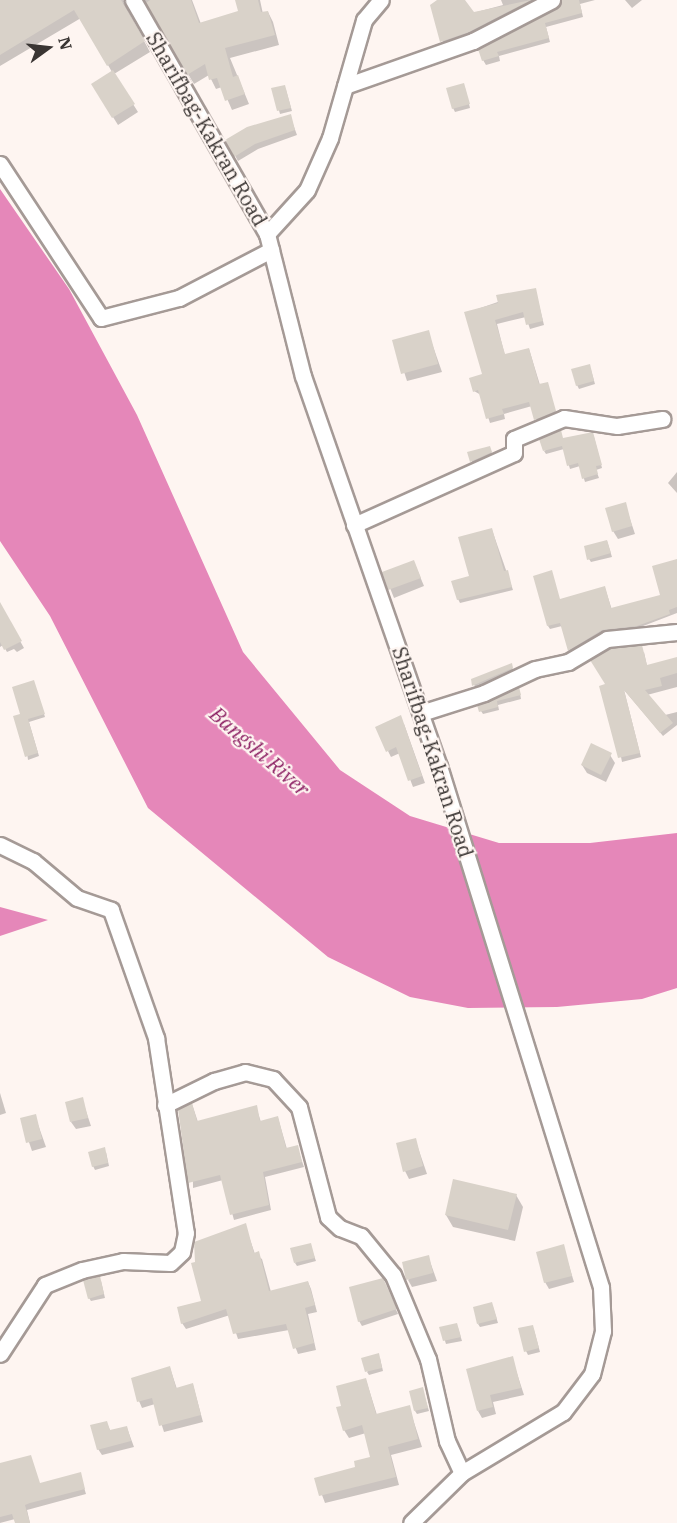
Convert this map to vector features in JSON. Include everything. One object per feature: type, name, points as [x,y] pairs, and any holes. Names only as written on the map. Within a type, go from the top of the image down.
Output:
[{"type":"street","name":"Sharifbag-Kakran Road","points":[[133,0],[267,234],[303,376],[439,766],[601,1287],[603,1331],[592,1374],[563,1412],[462,1473],[411,1523]]},
{"type":"street","points":[[267,234],[307,190],[330,138],[364,20],[381,0]]},
{"type":"street","points":[[345,86],[473,41],[552,0]]},
{"type":"street","points":[[0,164],[100,318],[179,298],[271,250]]},
{"type":"street","points":[[354,525],[514,453],[514,439],[564,418],[617,426],[662,419]]},
{"type":"street","points":[[421,713],[484,693],[535,669],[568,662],[607,639],[677,632]]},
{"type":"street","points":[[0,845],[33,861],[77,898],[111,910],[156,1038],[186,1233],[182,1252],[170,1263],[123,1261],[82,1270],[45,1285],[0,1354]]},
{"type":"street","points":[[165,1105],[214,1081],[245,1072],[273,1079],[299,1107],[328,1217],[340,1228],[361,1236],[393,1275],[428,1359],[447,1441],[462,1473]]},
{"type":"water","name":"Bangshi River","points":[[0,189],[69,289],[137,415],[243,652],[340,770],[410,816],[499,843],[590,843],[677,833],[677,988],[642,999],[557,1007],[468,1008],[410,997],[328,957],[148,808],[50,616],[0,541]]},
{"type":"water","points":[[0,907],[48,920],[0,936]]},
{"type":"building","points":[[0,0],[121,0],[145,41],[107,66],[74,10],[0,55]]},
{"type":"building","points":[[150,0],[191,0],[199,23],[238,11],[235,0],[258,0],[261,12],[268,11],[275,35],[225,48],[233,77],[238,75],[245,94],[225,101],[217,78],[209,80],[205,64],[187,75],[146,3]]},
{"type":"building","points":[[437,0],[465,0],[474,12],[531,0],[469,32],[440,42],[430,5]]},
{"type":"building","points":[[562,0],[579,0],[582,13],[545,23],[549,38],[497,52],[499,56],[482,61],[478,49],[556,9]]},
{"type":"building","points":[[113,70],[135,104],[112,118],[91,84]]},
{"type":"building","points":[[464,83],[470,104],[452,109],[446,88]]},
{"type":"building","points":[[285,85],[291,108],[277,111],[271,88]]},
{"type":"building","points":[[291,114],[295,130],[255,144],[234,157],[225,140],[247,127]]},
{"type":"building","points":[[536,288],[543,321],[526,325],[523,312],[495,320],[505,354],[529,348],[539,384],[548,382],[556,411],[534,420],[529,402],[502,409],[504,414],[486,419],[478,390],[473,392],[469,378],[482,374],[464,312],[498,303],[496,295]]},
{"type":"building","points":[[429,330],[438,364],[401,374],[392,340]]},
{"type":"building","points":[[590,364],[594,381],[576,386],[571,369]]},
{"type":"building","points":[[561,430],[563,438],[593,432],[602,465],[596,466],[598,474],[582,479],[578,463],[567,466],[562,446],[543,451],[539,439]]},
{"type":"building","points":[[490,446],[492,452],[470,462],[467,452]]},
{"type":"building","points":[[626,502],[632,526],[612,532],[605,508]]},
{"type":"building","points":[[492,528],[504,571],[508,570],[512,587],[457,600],[451,581],[469,576],[458,537]]},
{"type":"building","points":[[607,540],[611,553],[587,560],[584,546]]},
{"type":"building","points":[[677,559],[677,607],[669,610],[670,614],[637,626],[602,630],[568,651],[560,623],[547,626],[533,576],[552,570],[560,599],[605,586],[611,608],[660,595],[652,566]]},
{"type":"building","points":[[414,560],[421,578],[388,590],[382,572]]},
{"type":"building","points":[[0,602],[22,641],[4,650],[0,642]]},
{"type":"building","points":[[642,645],[647,665],[677,657],[677,673],[660,678],[662,686],[645,690],[673,723],[660,733],[624,690],[640,753],[618,758],[599,686],[605,684],[590,660],[610,648]]},
{"type":"building","points":[[512,663],[513,668],[472,686],[471,679]]},
{"type":"building","points":[[34,680],[45,714],[28,719],[38,753],[25,757],[13,716],[20,714],[12,687]]},
{"type":"building","points":[[519,687],[521,695],[497,701],[498,707],[479,712],[477,705]]},
{"type":"building","points":[[401,715],[422,776],[408,781],[396,747],[386,752],[375,727]]},
{"type":"building","points":[[591,743],[612,753],[601,775],[581,765]]},
{"type":"building","points":[[83,1097],[88,1118],[70,1122],[65,1102]]},
{"type":"building","points":[[192,1103],[197,1121],[257,1105],[260,1121],[278,1116],[286,1148],[298,1145],[302,1162],[263,1172],[269,1205],[230,1215],[220,1175],[188,1183],[178,1109]]},
{"type":"building","points":[[36,1114],[42,1139],[26,1143],[20,1118]]},
{"type":"building","points":[[416,1138],[423,1166],[403,1172],[396,1143]]},
{"type":"building","points":[[105,1147],[108,1163],[92,1167],[88,1152]]},
{"type":"building","points":[[453,1179],[517,1194],[508,1230],[445,1215]]},
{"type":"building","points":[[246,1223],[254,1253],[259,1251],[269,1291],[308,1281],[315,1305],[305,1308],[314,1343],[293,1349],[286,1324],[233,1334],[226,1309],[181,1324],[177,1307],[201,1301],[191,1263],[195,1262],[194,1242]]},
{"type":"building","points":[[311,1243],[315,1258],[294,1263],[290,1248]]},
{"type":"building","points":[[564,1244],[572,1276],[544,1283],[536,1252]]},
{"type":"building","points":[[429,1255],[433,1273],[406,1280],[402,1262]]},
{"type":"building","points":[[100,1276],[104,1294],[88,1299],[83,1280]]},
{"type":"building","points":[[383,1278],[397,1309],[358,1322],[349,1287]]},
{"type":"building","points":[[492,1302],[497,1319],[477,1324],[473,1307]]},
{"type":"building","points":[[457,1323],[461,1337],[443,1341],[439,1327]]},
{"type":"building","points":[[533,1325],[539,1348],[524,1352],[518,1328]]},
{"type":"building","points":[[379,1353],[382,1368],[365,1372],[361,1358]]},
{"type":"building","points":[[513,1356],[521,1388],[490,1395],[493,1407],[477,1411],[466,1369]]},
{"type":"building","points":[[170,1366],[176,1388],[193,1383],[201,1415],[159,1426],[152,1398],[137,1402],[131,1378]]},
{"type":"building","points":[[366,1378],[376,1414],[410,1405],[418,1439],[388,1447],[396,1477],[319,1496],[314,1478],[355,1467],[354,1461],[370,1457],[362,1425],[343,1431],[336,1407],[341,1406],[336,1386]]},
{"type":"building","points":[[423,1387],[428,1408],[414,1411],[409,1391]]},
{"type":"building","points":[[107,1421],[110,1430],[127,1426],[131,1441],[97,1450],[90,1425]]},
{"type":"building","points":[[31,1455],[40,1483],[81,1472],[85,1489],[25,1505],[30,1523],[15,1523],[12,1514],[0,1517],[0,1463]]}]
